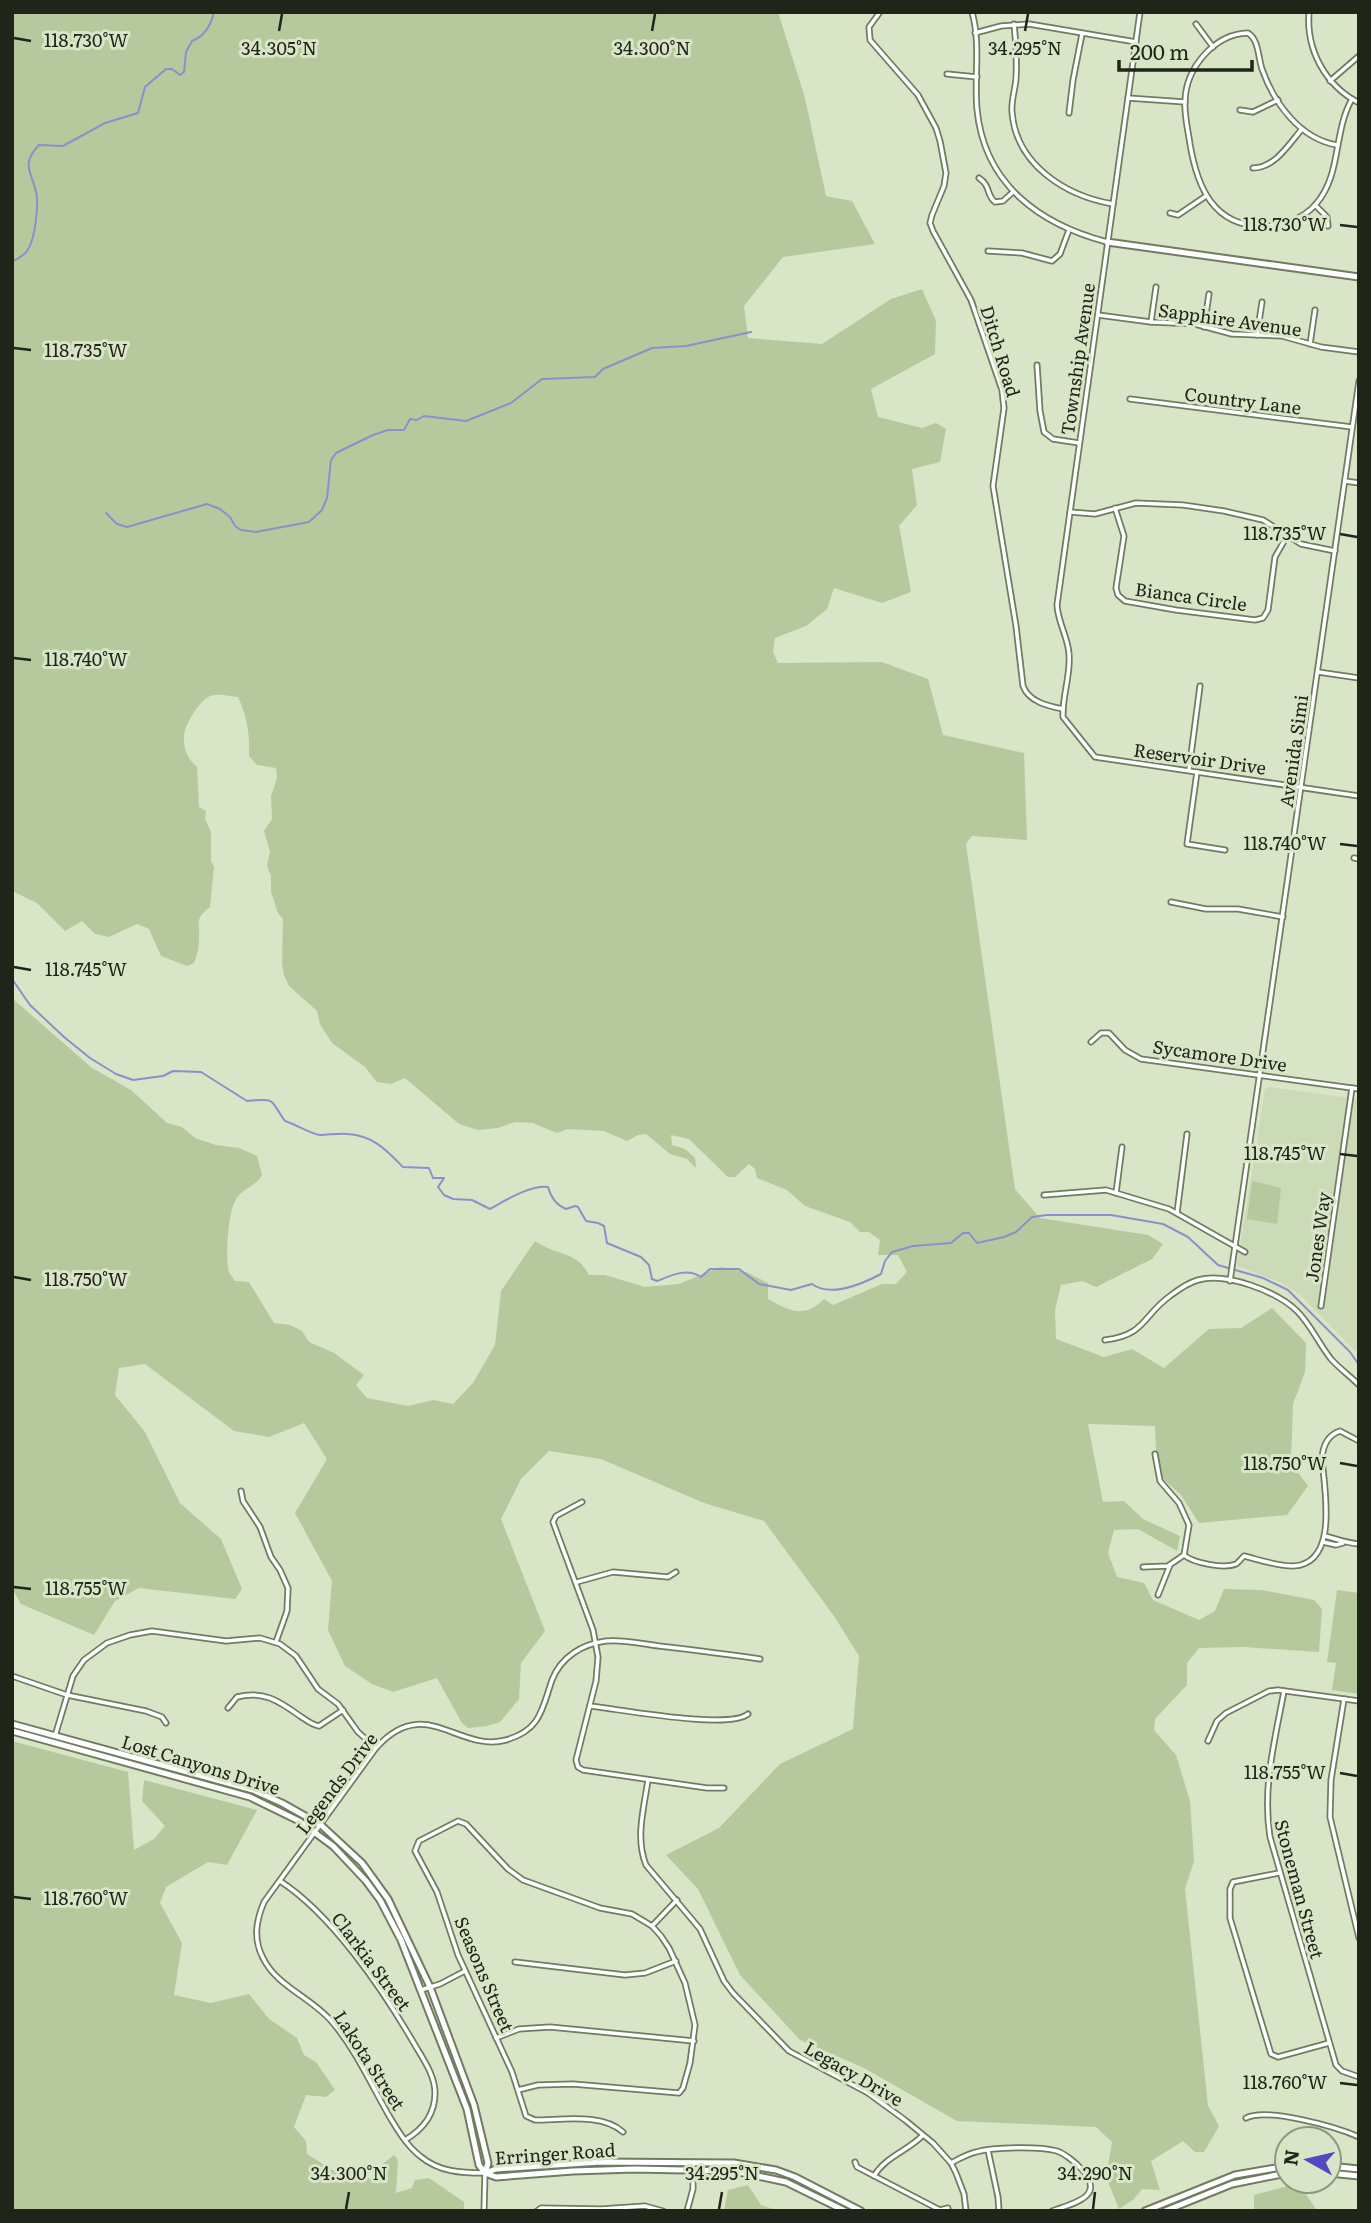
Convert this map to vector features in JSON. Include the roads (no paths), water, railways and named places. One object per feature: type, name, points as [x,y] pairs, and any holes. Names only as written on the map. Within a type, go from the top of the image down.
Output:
[{"type":"street","name":"Ditch Road","points":[[880,12],[869,27],[870,40],[910,84],[936,128],[945,158],[946,173],[930,223],[971,300],[1002,390],[1004,408],[993,486],[1023,686],[1025,692],[1034,700],[1063,709]]},
{"type":"street","points":[[971,12],[975,33],[977,109],[983,138],[995,166],[1013,192],[1036,212],[1069,230],[1107,242],[1359,277]]},
{"type":"street","name":"Township Avenue","points":[[1063,709],[1070,658],[1057,605],[1140,12]]},
{"type":"street","points":[[1309,12],[1312,45],[1319,65],[1330,81],[1359,103]]},
{"type":"street","points":[[975,33],[1014,24],[1044,25],[1136,43]]},
{"type":"street","points":[[1014,24],[1017,66],[1012,112],[1024,149],[1040,170],[1062,188],[1086,199],[1113,204]]},
{"type":"street","points":[[1196,24],[1213,47]]},
{"type":"street","points":[[1337,145],[1318,140],[1302,129],[1278,100],[1263,70],[1255,40],[1251,35],[1245,33],[1234,36],[1213,47],[1202,57],[1187,86],[1185,102],[1194,170],[1206,196],[1228,217],[1258,226],[1289,222],[1315,205],[1331,180],[1342,119],[1352,99]]},
{"type":"street","points":[[1069,113],[1082,34]]},
{"type":"street","points":[[1330,81],[1359,56]]},
{"type":"street","points":[[947,74],[977,77]]},
{"type":"street","points":[[1128,98],[1185,102]]},
{"type":"street","points":[[1240,110],[1253,113],[1278,100]]},
{"type":"street","points":[[1253,168],[1263,168],[1271,163],[1302,129]]},
{"type":"street","points":[[979,178],[987,184],[991,199],[995,202],[1003,201],[1013,192]]},
{"type":"street","points":[[1170,213],[1178,215],[1206,196]]},
{"type":"street","points":[[1315,205],[1327,217],[1328,226]]},
{"type":"street","points":[[988,251],[1021,253],[1052,261],[1060,254],[1069,230]]},
{"type":"street","points":[[1151,323],[1156,287]]},
{"type":"street","points":[[1204,327],[1209,294]]},
{"type":"street","points":[[1257,335],[1262,302]]},
{"type":"street","points":[[1310,344],[1315,310]]},
{"type":"street","name":"Sapphire Avenue","points":[[1098,315],[1151,323],[1184,323],[1232,334],[1282,337],[1359,352]]},
{"type":"street","points":[[1037,365],[1044,432],[1053,439],[1079,443]]},
{"type":"street","name":"Avenida Simi","points":[[1231,1280],[1359,381]]},
{"type":"street","name":"Country Lane","points":[[1130,399],[1352,428]]},
{"type":"street","points":[[1345,481],[1359,483]]},
{"type":"street","points":[[1070,512],[1095,514],[1129,504],[1151,503],[1224,511],[1263,520],[1308,546],[1335,551]]},
{"type":"street","name":"Bianca Circle","points":[[1115,508],[1124,536],[1116,588],[1118,595],[1125,601],[1177,610],[1255,620],[1263,618],[1268,610],[1275,557],[1287,536]]},
{"type":"street","points":[[1318,673],[1359,678]]},
{"type":"street","points":[[1189,770],[1200,686]]},
{"type":"street","name":"Reservoir Drive","points":[[1063,709],[1065,719],[1096,757],[1359,796]]},
{"type":"street","points":[[1197,772],[1187,844],[1224,850]]},
{"type":"street","points":[[1171,902],[1206,909],[1237,909],[1283,918]]},
{"type":"street","name":"Sycamore Drive","points":[[1091,1042],[1101,1033],[1109,1033],[1125,1050],[1141,1059],[1359,1088]]},
{"type":"street","name":"Jones Way","points":[[1321,1306],[1352,1088]]},
{"type":"street","points":[[1177,1213],[1187,1134]]},
{"type":"street","points":[[1116,1193],[1122,1147]]},
{"type":"street","points":[[1044,1195],[1106,1190],[1177,1213],[1237,1249],[1245,1251]]},
{"type":"street","points":[[1105,1340],[1136,1330],[1167,1298],[1191,1283],[1205,1279],[1231,1280],[1262,1290],[1289,1304],[1310,1326],[1334,1362],[1359,1385]]},
{"type":"street","points":[[1184,1555],[1194,1562],[1207,1564],[1231,1565],[1238,1563],[1244,1556],[1285,1566],[1308,1562],[1325,1536],[1322,1452],[1336,1432],[1343,1432],[1359,1441]]},
{"type":"street","points":[[1143,1567],[1156,1568],[1170,1564],[1184,1555],[1190,1533],[1179,1503],[1160,1481],[1155,1454]]},
{"type":"street","points":[[241,1491],[243,1501],[260,1527],[271,1557],[288,1588],[287,1611],[276,1642]]},
{"type":"street","points":[[582,1502],[554,1518],[553,1525],[596,1643],[597,1669],[576,1760],[578,1767],[648,1780],[724,1788]]},
{"type":"street","points":[[1325,1536],[1343,1543]]},
{"type":"street","points":[[1323,1542],[1359,1545]]},
{"type":"street","points":[[1158,1595],[1170,1564]]},
{"type":"street","points":[[576,1582],[612,1572],[668,1577],[676,1572]]},
{"type":"street","points":[[54,1739],[78,1667],[91,1653],[107,1643],[130,1635],[163,1632],[217,1640],[260,1638],[276,1642],[296,1656],[311,1681],[343,1710],[358,1732],[376,1748]]},
{"type":"street","points":[[596,1643],[617,1640],[760,1659]]},
{"type":"street","name":"Legends Drive","points":[[256,1928],[264,1902],[376,1748],[397,1731],[417,1725],[439,1726],[479,1741],[512,1738],[538,1718],[548,1698],[553,1678],[563,1661],[578,1649],[596,1643]]},
{"type":"street","points":[[12,1676],[67,1695],[146,1711],[162,1717],[166,1723]]},
{"type":"street","points":[[1208,1741],[1217,1721],[1226,1713],[1269,1692],[1284,1691],[1359,1700]]},
{"type":"street","name":"Stoneman Street","points":[[1284,1691],[1266,1801],[1269,1837],[1337,2067],[1359,2077]]},
{"type":"street","points":[[228,1708],[237,1697],[262,1695],[278,1700],[316,1726],[323,1725],[343,1710]]},
{"type":"street","points":[[1344,1699],[1331,1780],[1330,1817],[1359,1938]]},
{"type":"street","points":[[590,1706],[717,1721],[744,1718],[748,1714]]},
{"type":"street","name":"Lost Canyons Drive","points":[[12,1724],[250,1797],[299,1821],[333,1846],[380,1899],[401,1940],[467,2109],[479,2165],[485,2173]]},
{"type":"street","name":"Lost Canyons Drive","points":[[12,1731],[54,1739],[253,1790],[282,1802],[321,1825],[362,1863],[388,1899],[430,1987],[481,2129],[488,2163],[485,2173],[484,2211]]},
{"type":"street","name":"Legacy Drive","points":[[648,1780],[640,1836],[642,1856],[651,1874],[677,1900],[708,1944],[728,1988],[789,2050],[808,2063],[868,2093],[923,2135],[951,2163],[961,2183],[966,2211]]},
{"type":"street","name":"Seasons Street","points":[[623,2132],[614,2123],[602,2121],[528,2119],[465,1970],[440,1899],[416,1855],[417,1842],[454,1822],[462,1821],[508,1869],[523,1880],[560,1891],[594,1906],[632,1914],[652,1926]]},
{"type":"street","points":[[1279,1873],[1233,1882],[1230,1889],[1231,1924],[1272,2054],[1282,2057],[1329,2043]]},
{"type":"street","name":"Clarkia Street","points":[[279,1881],[314,1909],[371,1976],[393,2007],[431,2074],[435,2093],[431,2113],[421,2129],[405,2140]]},
{"type":"street","points":[[518,2090],[538,2085],[573,2084],[675,2094],[684,2088],[694,2041],[694,2017],[685,1983],[670,1948],[652,1926],[677,1900]]},
{"type":"street","name":"Lakota Street","points":[[256,1928],[258,1947],[266,1964],[278,1978],[319,2009],[335,2025],[405,2140],[421,2157],[441,2168],[463,2173],[485,2173]]},
{"type":"street","points":[[515,1962],[625,1975],[645,1973],[676,1961]]},
{"type":"street","points":[[421,1990],[465,1970]]},
{"type":"street","points":[[496,2038],[519,2029],[550,2026],[694,2041]]},
{"type":"street","points":[[1246,2118],[1256,2115],[1278,2116],[1359,2137]]},
{"type":"street","points":[[874,2176],[884,2163],[923,2135]]},
{"type":"street","points":[[988,2150],[999,2211]]},
{"type":"street","points":[[951,2163],[970,2154],[988,2150],[1048,2150],[1065,2155],[1084,2174],[1090,2184],[1089,2193],[1052,2211]]},
{"type":"street","name":"Erringer Road","points":[[485,2173],[496,2169],[600,2162],[693,2166],[772,2178],[804,2189],[845,2211]]},
{"type":"street","points":[[855,2162],[857,2167],[940,2210],[948,2208]]},
{"type":"street","name":"Erringer Road","points":[[693,2166],[734,2163],[776,2170],[813,2185],[860,2211]]},
{"type":"street","points":[[687,2211],[693,2189],[693,2166]]},
{"type":"street","points":[[1145,2211],[1235,2175],[1273,2168]]},
{"type":"street","points":[[1165,2211],[1232,2184],[1273,2176]]},
{"type":"street","points":[[537,2211],[541,2208],[601,2209],[645,2206],[663,2211]]},
{"type":"waterway","points":[[12,262],[26,252],[34,232],[37,198],[29,169],[33,152],[39,145],[63,146],[105,123],[138,113],[145,87],[166,69],[172,69],[180,75],[184,72],[186,52],[192,41],[207,30],[214,12]]},
{"type":"waterway","points":[[106,513],[117,524],[127,527],[207,504],[220,509],[241,530],[256,532],[309,522],[322,510],[327,498],[331,460],[336,453],[373,435],[388,430],[404,430],[410,419],[417,420],[424,416],[466,421],[511,403],[542,379],[595,377],[603,369],[652,348],[686,346],[751,332]]},
{"type":"waterway","points":[[12,979],[30,1005],[64,1037],[116,1074],[133,1080],[163,1076],[173,1071],[201,1072],[247,1101],[268,1100],[274,1104],[285,1121],[312,1133],[357,1135],[385,1150],[403,1167],[429,1168],[433,1178],[444,1178],[438,1187],[444,1195],[453,1199],[472,1200],[490,1209],[526,1191],[548,1187],[552,1198],[559,1205],[566,1209],[578,1207],[586,1221],[604,1226],[607,1243],[641,1257],[649,1265],[652,1279],[657,1281],[679,1273],[701,1277],[710,1269],[739,1269],[759,1284],[791,1290],[812,1284],[828,1290],[837,1290],[881,1274],[885,1261],[892,1252],[913,1246],[951,1243],[963,1233],[969,1233],[977,1243],[1004,1237],[1016,1232],[1032,1217],[1111,1215],[1163,1224],[1188,1237],[1218,1265],[1263,1278],[1288,1290],[1350,1352],[1359,1365]]}]
